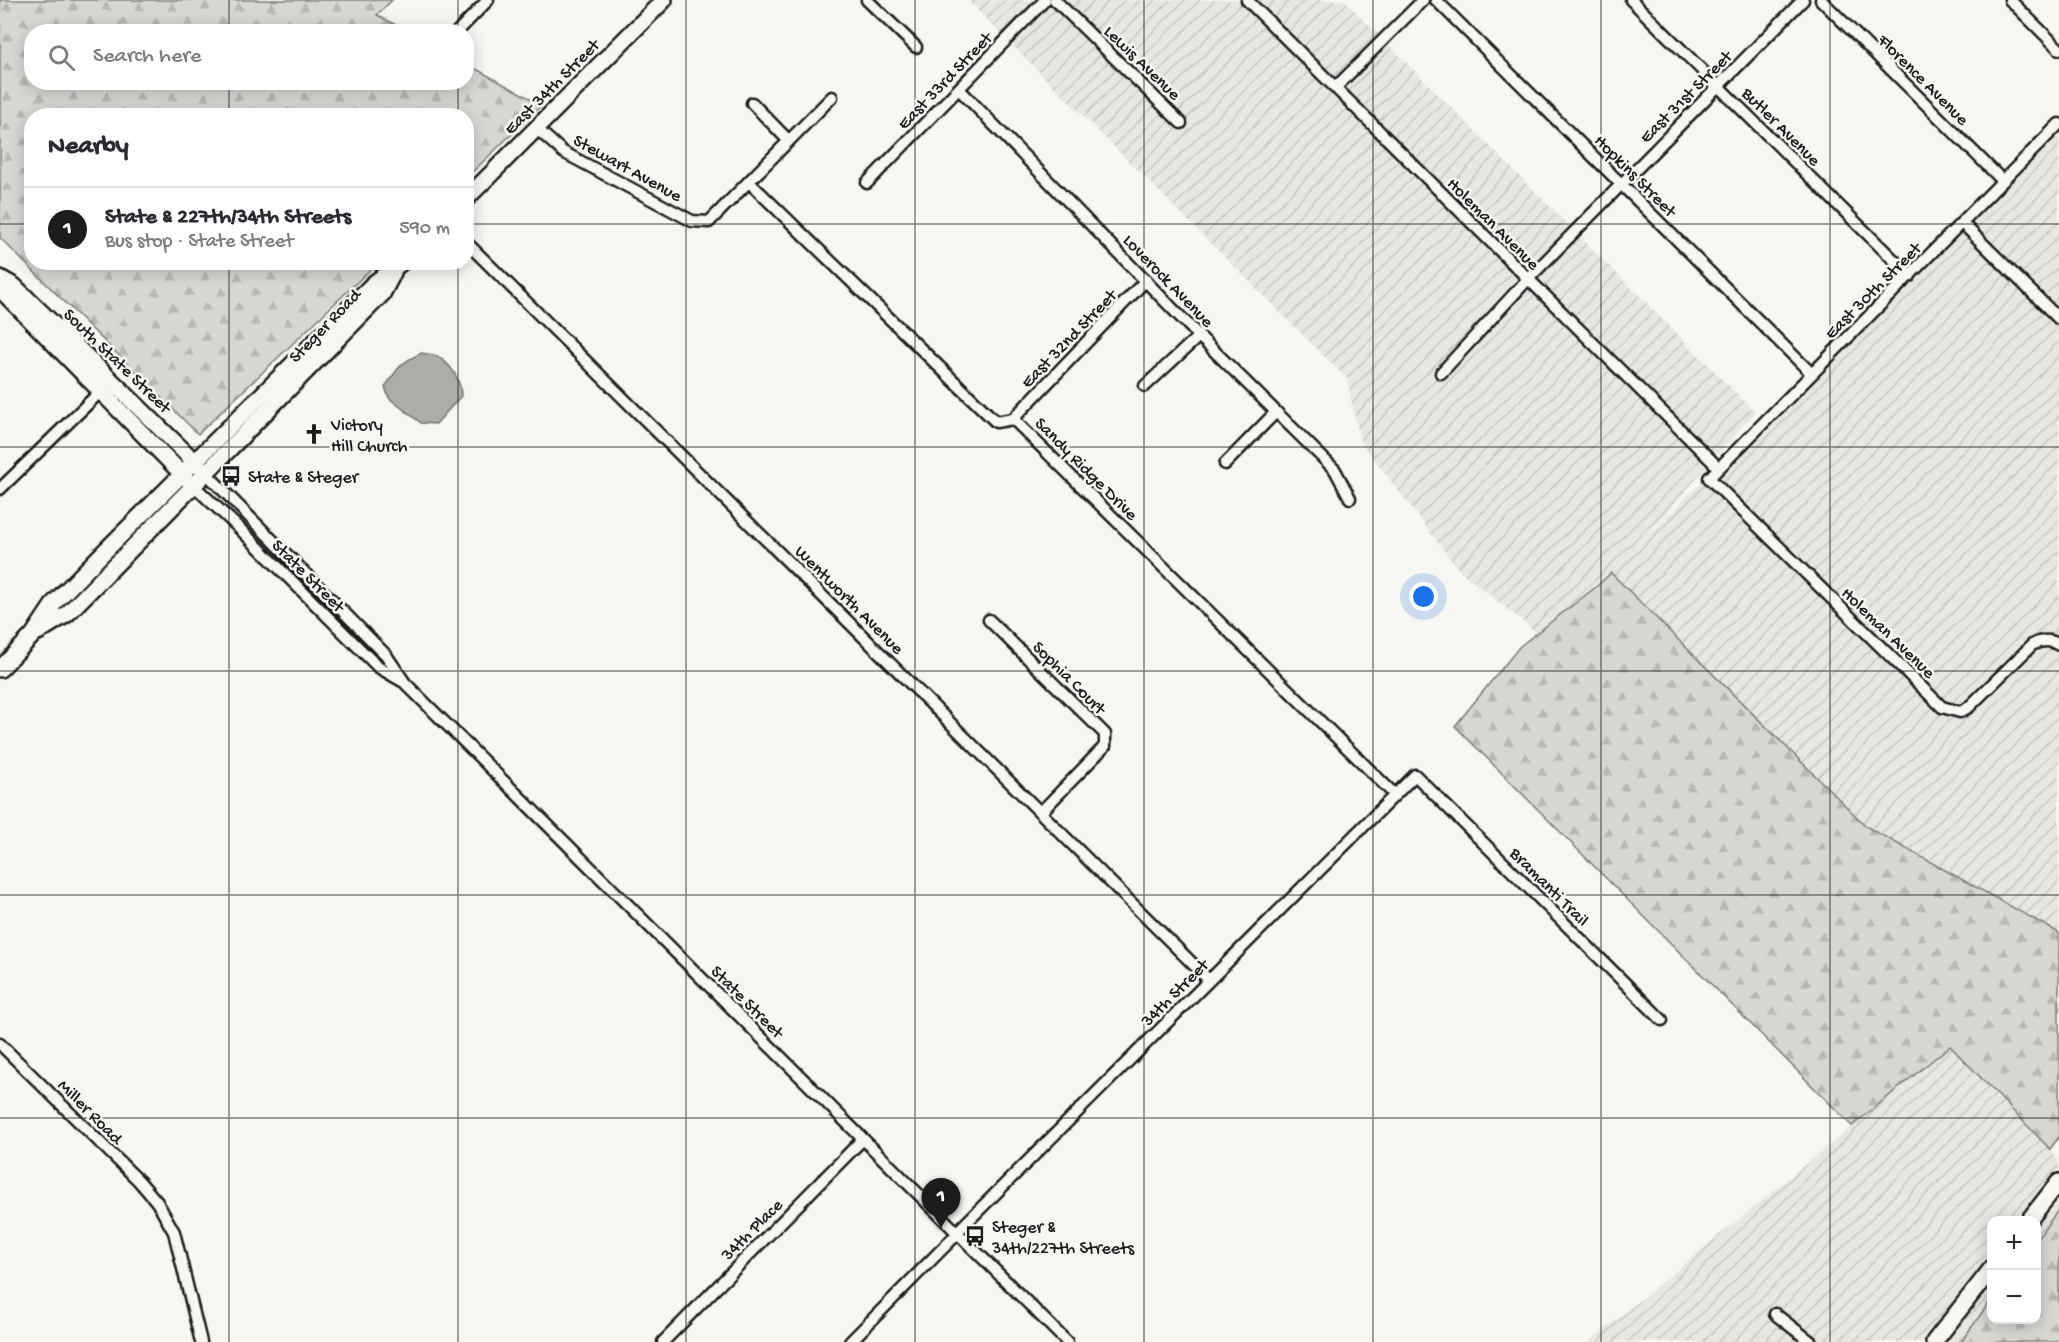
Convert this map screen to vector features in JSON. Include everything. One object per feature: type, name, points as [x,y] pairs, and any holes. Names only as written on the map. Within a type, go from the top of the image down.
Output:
[{"type":"street","points":[[465,24],[488,0]]},
{"type":"street","name":"East 34th Street","points":[[474,191],[664,0]]},
{"type":"street","points":[[867,0],[916,47]]},
{"type":"street","name":"East 33rd Street","points":[[867,183],[1045,0]]},
{"type":"street","name":"Lewis Avenue","points":[[1055,0],[1181,123]]},
{"type":"street","name":"Holeman Avenue","points":[[1247,0],[1719,468]]},
{"type":"street","points":[[1335,88],[1423,0]]},
{"type":"street","name":"Hopkins Street","points":[[1436,0],[1812,374]]},
{"type":"street","name":"Butler Avenue","points":[[1631,0],[1910,276]]},
{"type":"street","name":"East 31st Street","points":[[1441,373],[1528,279],[1803,0]]},
{"type":"street","name":"Florence Avenue","points":[[1821,0],[2002,181]]},
{"type":"street","points":[[2010,0],[2059,49]]},
{"type":"street","name":"Loverock Avenue","points":[[959,88],[1200,336],[1335,470],[1350,498]]},
{"type":"street","points":[[748,182],[832,97]]},
{"type":"street","points":[[752,103],[789,141]]},
{"type":"street","name":"East 30th Street","points":[[1708,478],[2059,124]]},
{"type":"street","name":"Stewart Avenue","points":[[536,128],[563,152],[692,220],[709,222],[748,182]]},
{"type":"street","name":"Sandy Ridge Drive","points":[[748,182],[996,422],[1013,419],[1395,795]]},
{"type":"street","points":[[1962,223],[2059,319]]},
{"type":"street","name":"Wentworth Avenue","points":[[474,250],[1209,980]]},
{"type":"street","name":"Steger Road","points":[[33,636],[55,602],[194,460],[373,284],[393,270]]},
{"type":"street","name":"Steger Road","points":[[0,669],[33,636],[67,614],[382,294],[397,270]]},
{"type":"street","name":"South State Street","points":[[0,278],[14,286],[206,473]]},
{"type":"street","name":"East 32nd Street","points":[[1013,419],[1146,280]]},
{"type":"street","name":"South State Street","points":[[0,286],[5,294],[100,392],[194,486]]},
{"type":"street","points":[[1145,386],[1200,336]]},
{"type":"street","points":[[1,487],[100,392]]},
{"type":"street","points":[[1225,465],[1276,412]]},
{"type":"street","name":"State Street","points":[[206,473],[386,655],[405,683],[1067,1342]]},
{"type":"street","name":"Holeman Avenue","points":[[1708,478],[1942,707],[1960,712],[1969,707],[2032,645],[2039,641],[2059,645]]},
{"type":"street","name":"State Street","points":[[194,486],[378,667],[405,683]]},
{"type":"street","name":"Sophia Court","points":[[989,620],[1105,734],[1105,746],[1041,812]]},
{"type":"street","name":"34th Street","points":[[850,1342],[957,1232],[1415,775]]},
{"type":"street","name":"Bramanti Trail","points":[[1415,775],[1662,1020]]},
{"type":"street","name":"Miller Road","points":[[0,1044],[139,1181],[157,1202],[174,1232],[201,1342]]},
{"type":"street","name":"34th Place","points":[[663,1342],[863,1139]]},
{"type":"street","points":[[2033,1216],[2059,1182]]},
{"type":"street","points":[[1934,1342],[1990,1270]]},
{"type":"street","points":[[1775,1314],[1810,1342]]},
{"type":"shaded area","points":[[967,0],[1344,0],[1755,412],[1630,554],[2059,123],[2059,933],[1867,827],[1611,573],[1537,633],[1460,571],[1360,441],[1347,379]]},
{"type":"shaded area","points":[[422,353],[434,355],[446,363],[454,373],[461,390],[461,396],[436,424],[421,423],[389,398],[385,387],[400,366]]},
{"type":"shaded area","points":[[1950,1046],[2059,1161],[2059,1209],[2041,1234],[2041,1216],[1987,1216],[1987,1306],[1961,1342],[1589,1342]]},
{"type":"green space","points":[[0,0],[392,0],[377,15],[394,24],[24,24],[24,90],[474,90],[474,68],[542,105],[474,170],[474,108],[24,108],[24,262],[0,238]]},
{"type":"green space","points":[[32,270],[370,270],[198,434]]},
{"type":"green space","points":[[1611,573],[1867,827],[2059,933],[2059,1137],[2050,1149],[1950,1046],[1852,1126],[1455,726],[1520,646]]},
{"type":"green space","points":[[2059,1209],[2059,1342],[1961,1342],[1987,1306],[1987,1324],[2041,1324],[2041,1234]]},
{"type":"place","name":"Victory Hill Church","points":[[314,434]]},
{"type":"place","name":"State & Steger","points":[[231,476]]},
{"type":"place","name":"State & 227th/34th Streets","points":[[941,1228]]},
{"type":"place","name":"Steger & 34th/227th Streets","points":[[975,1236]]}]
